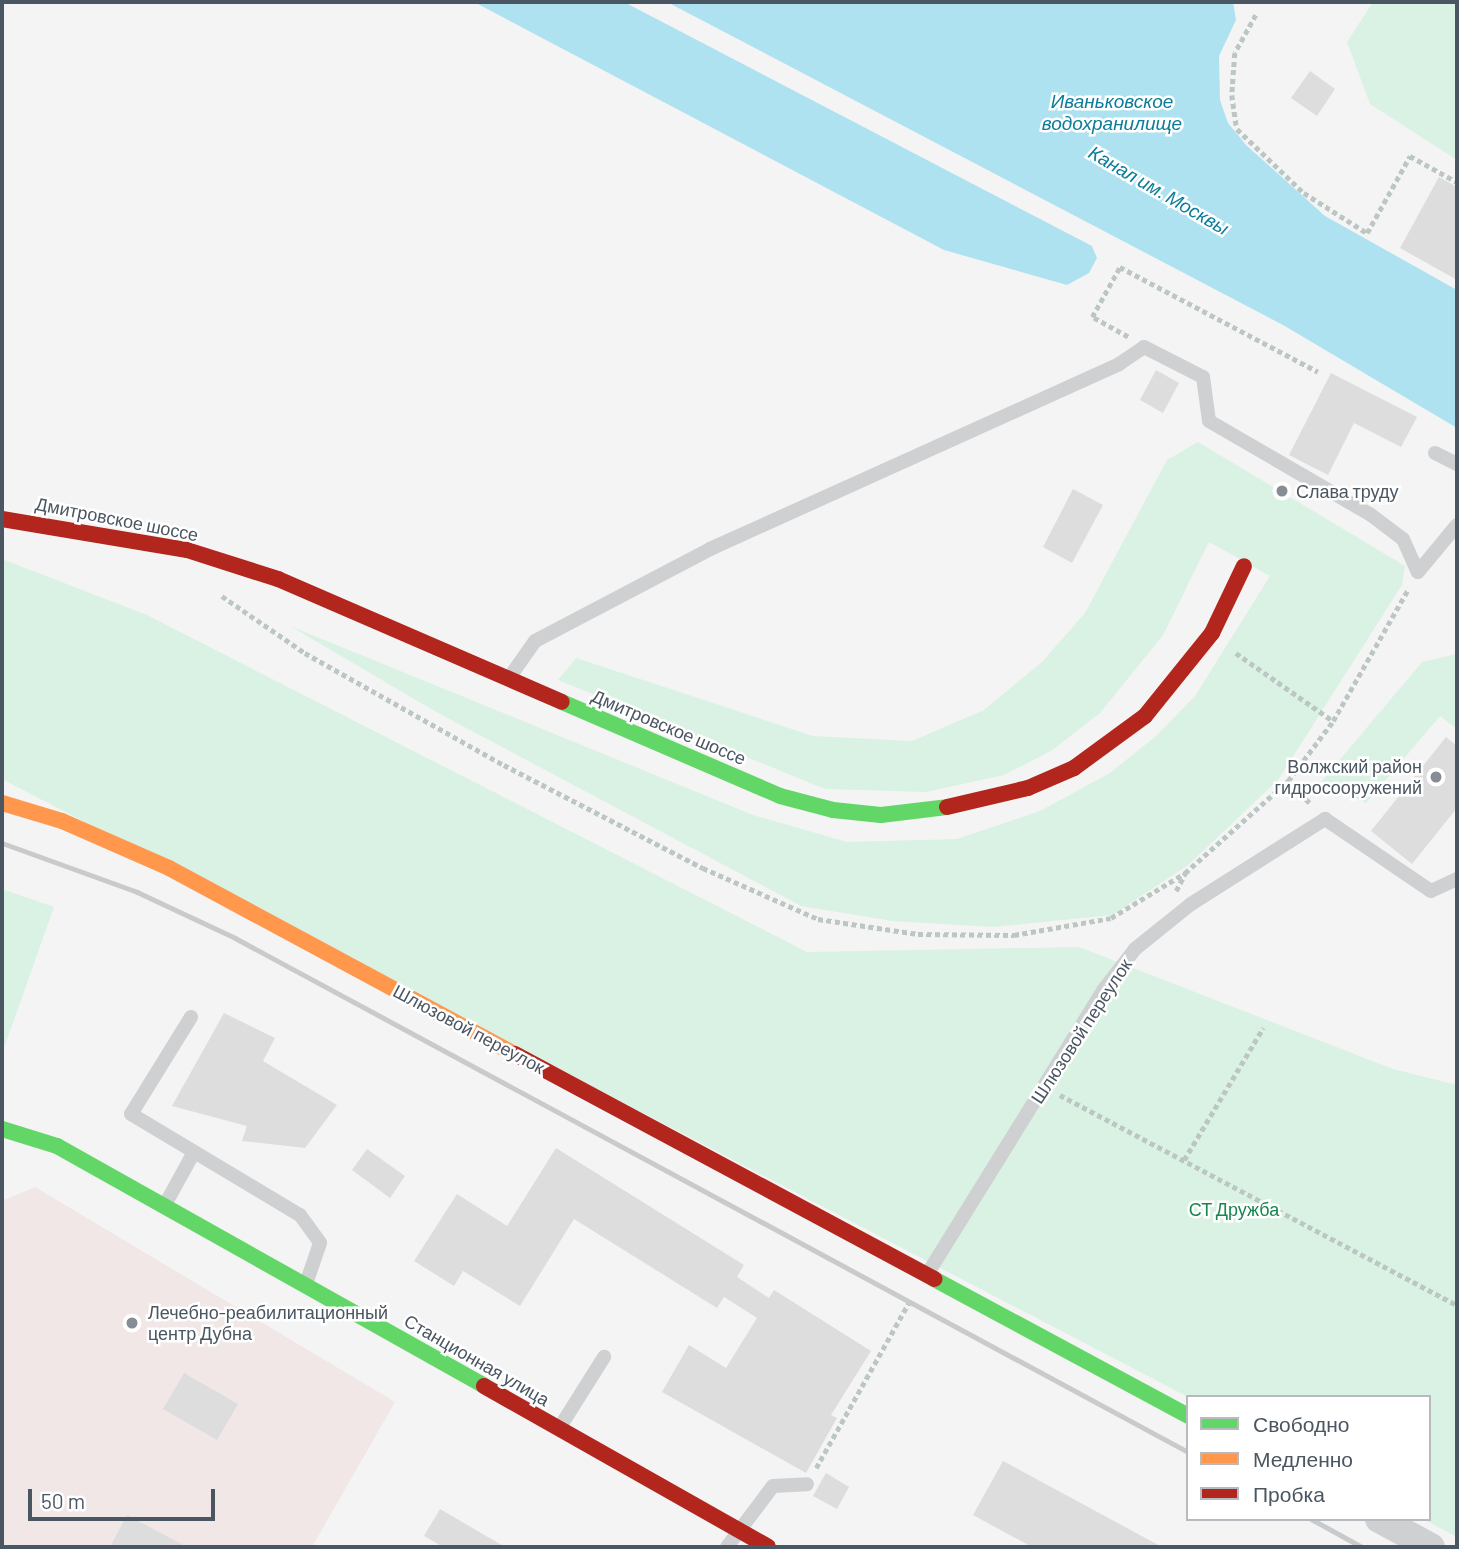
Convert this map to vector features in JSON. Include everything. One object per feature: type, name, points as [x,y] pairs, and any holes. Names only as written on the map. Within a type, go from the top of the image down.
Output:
[{"type":"street","name":"Дмитровское шоссе","points":[[2,519],[106,533],[226,562],[278,579],[780,796],[833,810],[881,815],[927,812],[978,803],[1028,788],[1073,768],[1108,745],[1145,716],[1177,680],[1212,633],[1244,566]]},
{"type":"street","name":"Шлюзовой переулок","points":[[2,803],[62,821],[169,868],[1186,1415]]},
{"type":"street","name":"Станционная улица","points":[[20,1117],[57,1146],[768,1547]]},
{"type":"street","name":"Станционная улица","points":[[2,1129],[57,1146]]},
{"type":"street","points":[[1383,1521],[1431,1547]]},
{"type":"lane","points":[[509,679],[535,641],[687,561],[1119,364],[1144,346],[1203,377],[1209,421],[1371,515],[1403,539],[1418,572],[1457,525]]},
{"type":"lane","points":[[1436,453],[1457,464]]},
{"type":"lane","points":[[1325,819],[1431,891],[1457,879]]},
{"type":"lane","name":"Шлюзовой переулок","points":[[928,1275],[1105,988],[1135,949],[1191,904],[1325,819]]},
{"type":"lane","points":[[191,1017],[131,1114],[300,1215],[320,1242],[305,1285]]},
{"type":"lane","points":[[165,1205],[194,1152]]},
{"type":"lane","points":[[559,1429],[604,1357]]},
{"type":"lane","points":[[727,1547],[737,1530],[773,1486],[807,1484]]},
{"type":"path","points":[[1256,15],[1235,53],[1232,95],[1237,129],[1304,193],[1367,233],[1410,156],[1457,182]]},
{"type":"path","points":[[1144,346],[1092,317],[1120,267],[1318,372]]},
{"type":"path","points":[[218,593],[305,653],[504,765],[703,867],[818,919],[918,934],[1014,935],[1111,918],[1185,873],[1288,781],[1333,721],[1418,572]]},
{"type":"path","points":[[1224,644],[1333,721]]},
{"type":"path","points":[[1288,781],[1325,819]]},
{"type":"path","points":[[1156,932],[1185,873]]},
{"type":"path","points":[[1184,1160],[1263,1028]]},
{"type":"path","points":[[1044,1086],[1457,1305]]},
{"type":"path","points":[[807,1484],[928,1275]]},
{"type":"shaded area","name":"Лечебно-реабилитационный центр Дубна","points":[[35,1187],[395,1402],[312,1547],[2,1547],[2,1201]]},
{"type":"green space","points":[[1373,2],[1457,2],[1457,160],[1370,104],[1347,42]]},
{"type":"green space","points":[[1198,442],[1405,566],[1402,585],[1278,780],[1187,866],[1112,915],[994,927],[892,921],[801,906],[438,713],[290,626],[753,815],[847,842],[957,839],[1040,811],[1110,773],[1156,736],[1195,696],[1270,576],[1209,542],[1163,635],[1100,713],[1051,751],[1004,775],[926,792],[825,789],[558,680],[576,658],[813,736],[912,741],[984,710],[1042,662],[1085,613],[1167,460]]},
{"type":"green space","name":"СТ Дружба","points":[[2,559],[147,615],[807,952],[1079,947],[1393,1069],[1457,1085],[1457,1537],[1427,1521],[1431,1521],[1431,1395],[1186,1396],[2,779]]},
{"type":"green space","points":[[1457,654],[1457,729],[1440,716],[1366,803],[1322,781],[1422,662]]},
{"type":"green space","points":[[2,889],[54,907],[4,1048],[2,1047]]},
{"type":"water","points":[[474,2],[624,2],[1092,246],[1097,258],[1089,273],[1067,285],[944,250]]},
{"type":"water","name":"Иваньковское водохранилище","points":[[667,2],[1233,2],[1236,20],[1219,56],[1220,100],[1228,123],[1246,145],[1325,216],[1457,290],[1457,428],[1283,325]]},
{"type":"building","points":[[1310,71],[1335,89],[1317,116],[1291,98]]},
{"type":"building","points":[[1439,177],[1457,187],[1457,280],[1400,248]]},
{"type":"building","points":[[1156,370],[1179,383],[1163,413],[1140,400]]},
{"type":"building","points":[[1331,373],[1417,417],[1401,447],[1354,423],[1328,475],[1289,455]]},
{"type":"building","points":[[1073,489],[1103,505],[1072,563],[1043,547]]},
{"type":"building","name":"Волжский район гидросооружений","points":[[1446,737],[1457,746],[1457,808],[1412,864],[1371,831]]},
{"type":"building","points":[[224,1013],[275,1038],[263,1061],[337,1105],[305,1148],[242,1141],[247,1126],[172,1106]]},
{"type":"building","points":[[556,1148],[744,1265],[737,1277],[769,1298],[774,1290],[871,1351],[831,1415],[837,1418],[806,1473],[662,1392],[689,1345],[726,1368],[757,1318],[724,1297],[717,1308],[574,1219],[520,1306],[463,1271],[454,1286],[414,1261],[457,1194],[507,1226]]},
{"type":"building","points":[[367,1149],[405,1176],[390,1198],[352,1170]]},
{"type":"building","points":[[184,1373],[238,1404],[217,1440],[163,1409]]},
{"type":"building","points":[[1003,1461],[1162,1547],[1032,1547],[973,1515]]},
{"type":"building","points":[[826,1473],[849,1487],[837,1509],[813,1496]]},
{"type":"building","points":[[440,1509],[505,1547],[443,1547],[424,1536]]},
{"type":"building","points":[[127,1515],[187,1547],[110,1547]]},
{"type":"railway","points":[[2,843],[137,892],[235,938],[1186,1451]]},
{"type":"railway","points":[[1315,1521],[1362,1547]]},
{"type":"traffic: fast","points":[[562,702],[780,796],[833,810],[881,815],[947,807]]},
{"type":"traffic: fast","points":[[2,1129],[57,1146],[484,1386]]},
{"type":"traffic: fast","points":[[934,1279],[1186,1415]]},
{"type":"traffic: slow","points":[[2,803],[62,821],[169,868],[515,1054]]},
{"type":"traffic: jam","points":[[2,519],[187,550],[278,579],[562,702]]},
{"type":"traffic: jam","points":[[947,807],[1028,788],[1074,768],[1145,716],[1212,633],[1244,566]]},
{"type":"traffic: jam","points":[[515,1054],[934,1279]]},
{"type":"traffic: jam","points":[[484,1386],[768,1547]]},
{"type":"place","name":"Слава труду","points":[[1282,491]]},
{"type":"place","name":"Волжский район гидросооружений","points":[[1436,777]]},
{"type":"place","name":"Лечебно-реабилитационный центр Дубна","points":[[132,1323]]},
{"type":"water label","name":"Канал им. Москвы","points":[[1159,190]]}]
